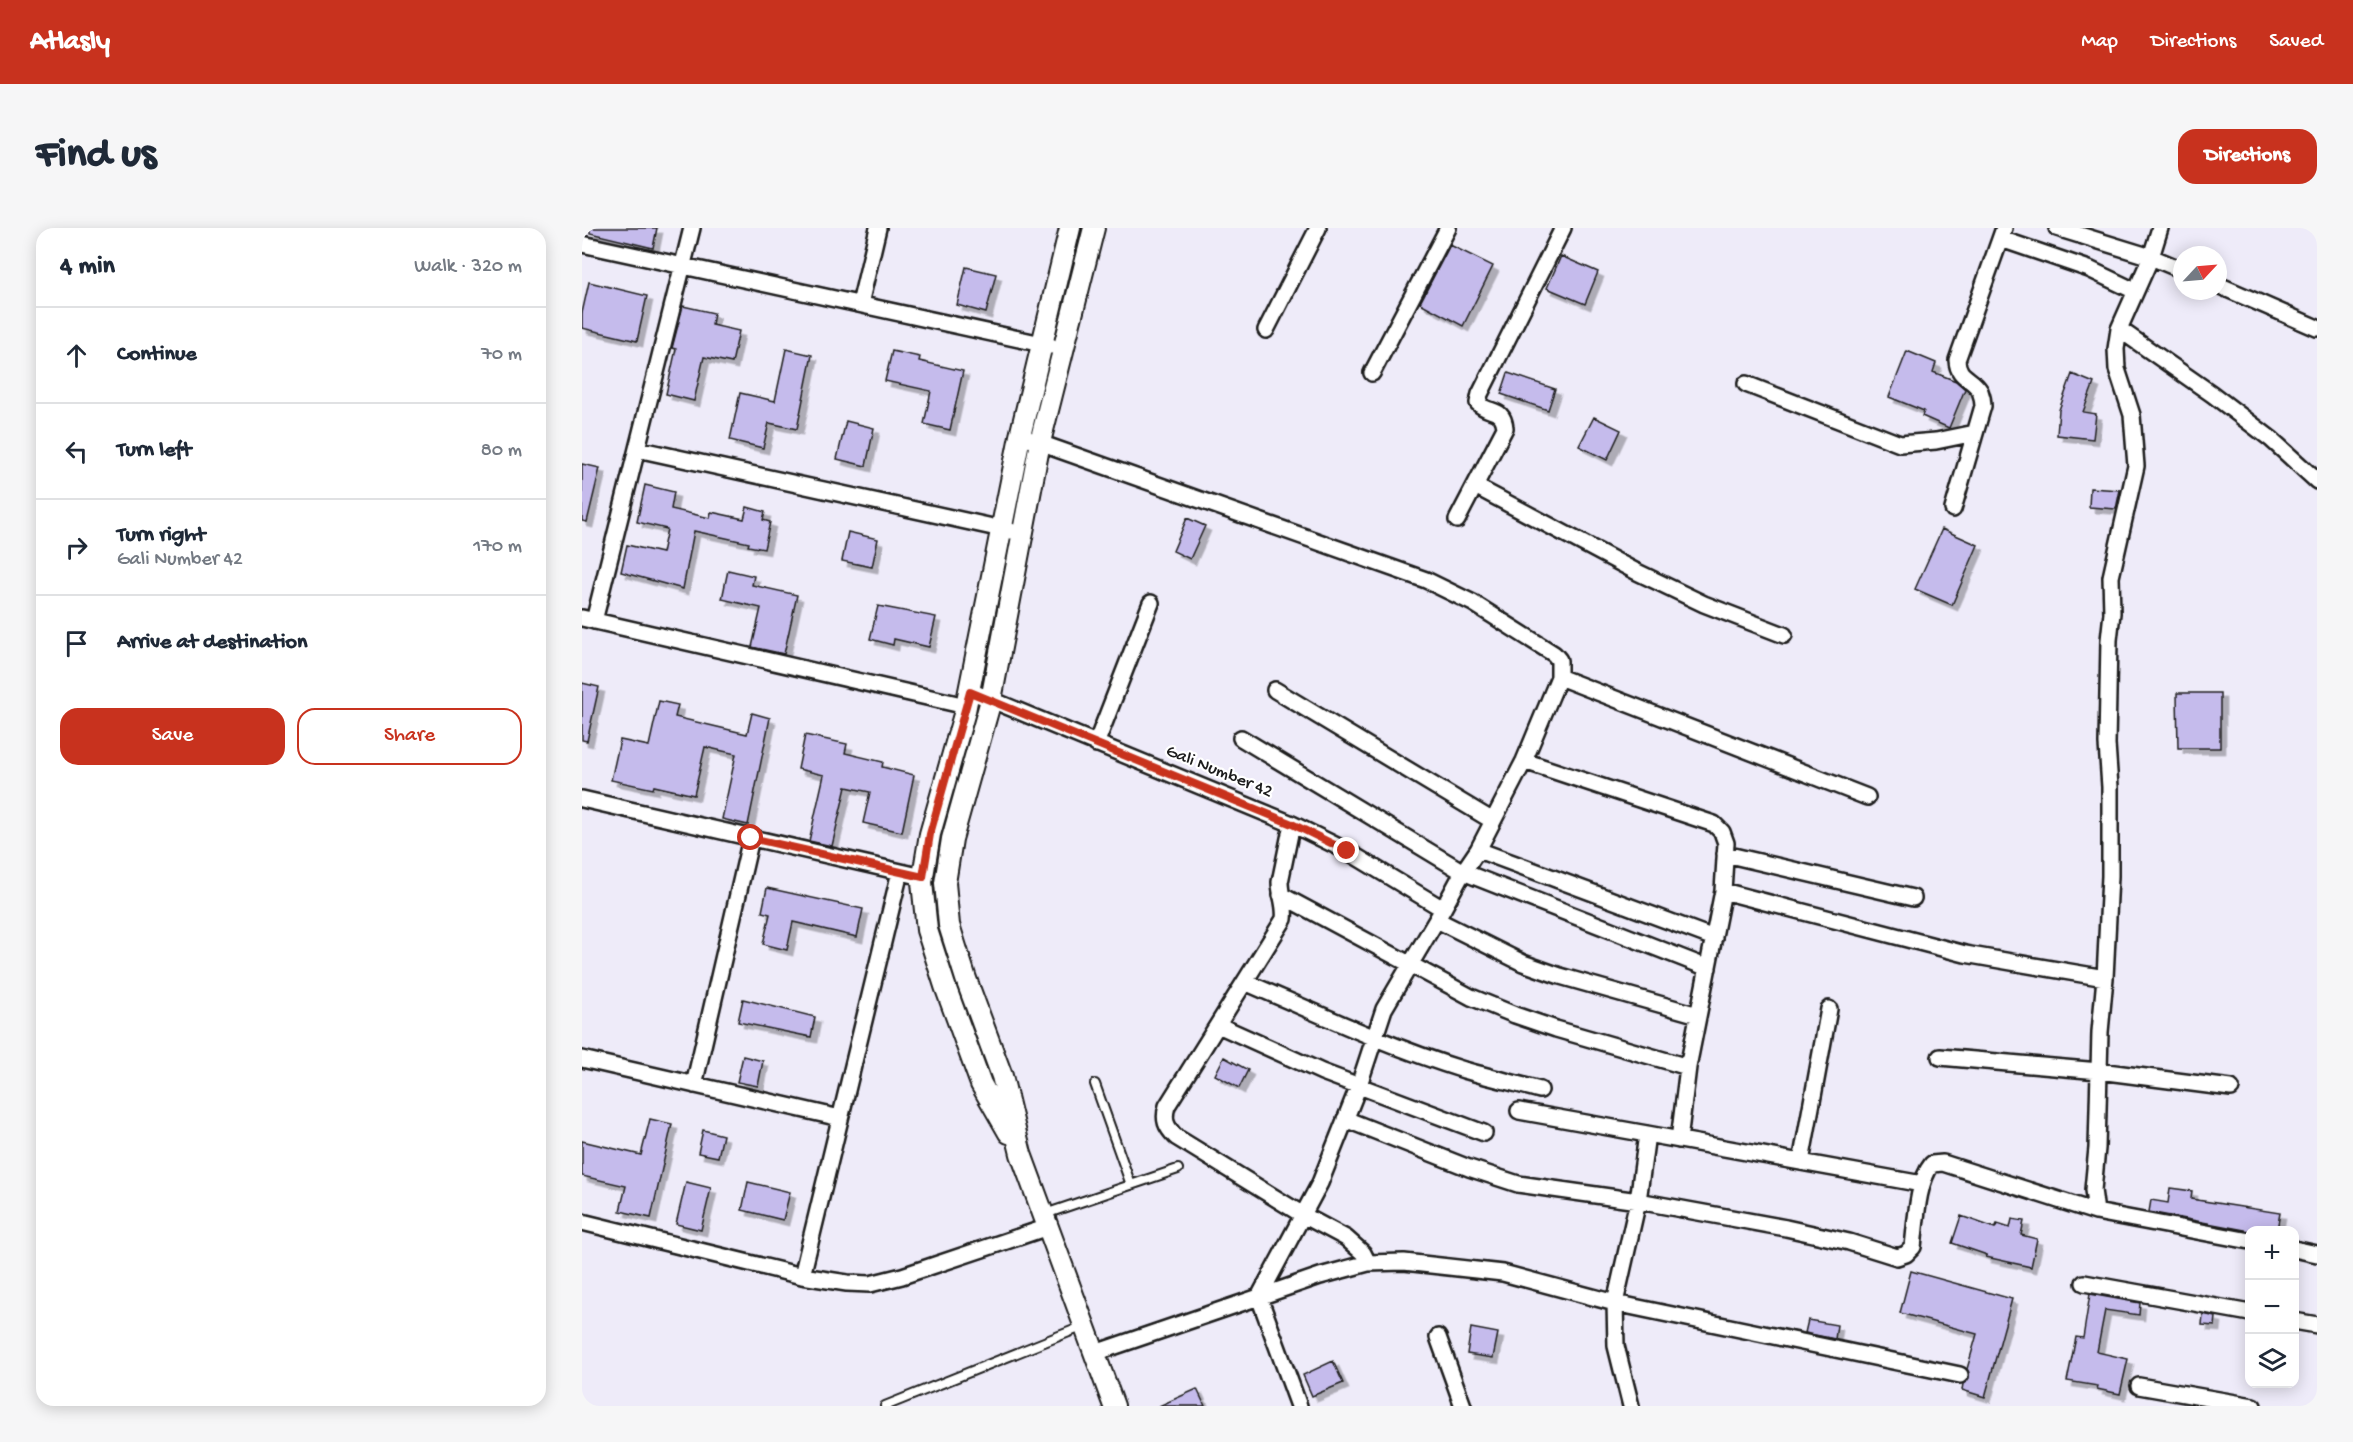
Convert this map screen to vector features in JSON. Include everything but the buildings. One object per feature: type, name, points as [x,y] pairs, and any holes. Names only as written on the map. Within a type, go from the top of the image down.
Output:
[{"type":"street","points":[[588,619],[637,449],[692,228]]},
{"type":"street","points":[[860,304],[878,228]]},
{"type":"street","points":[[1021,1154],[981,1084],[945,986],[927,930],[923,877],[930,834],[968,699],[1020,436],[1070,228]]},
{"type":"street","points":[[1094,228],[1040,442],[991,700],[952,839],[945,883],[950,925],[966,979],[1002,1076],[1021,1154],[1114,1406]]},
{"type":"street","points":[[1266,330],[1318,228]]},
{"type":"street","points":[[1372,373],[1448,228]]},
{"type":"street","points":[[1457,520],[1505,428],[1504,419],[1499,412],[1481,407],[1478,403],[1480,394],[1563,228]]},
{"type":"street","points":[[2057,228],[2151,257],[2173,266]]},
{"type":"street","points":[[2096,1212],[2093,1190],[2110,866],[2107,744],[2109,640],[2112,613],[2110,577],[2136,466],[2132,415],[2117,369],[2116,349],[2119,329],[2151,257],[2160,228]]},
{"type":"street","points":[[1953,508],[1983,406],[1981,393],[1974,382],[1961,374],[1957,360],[2003,233],[2135,291]]},
{"type":"street","points":[[582,244],[1064,349]]},
{"type":"street","points":[[2227,289],[2317,328]]},
{"type":"street","points":[[2119,329],[2229,406],[2271,439],[2317,481]]},
{"type":"street","points":[[1746,384],[1900,444],[1975,434]]},
{"type":"street","points":[[1020,436],[1426,580],[1473,603],[1554,654],[1559,660],[1559,677],[1524,761],[1478,850],[1462,872],[1384,1009],[1359,1085],[1320,1183],[1259,1297],[1299,1406]]},
{"type":"street","points":[[637,449],[1022,534]]},
{"type":"street","points":[[1475,486],[1635,571],[1704,604],[1784,635]]},
{"type":"street","points":[[1096,744],[1151,603]]},
{"type":"street","name":"Gali Number 42","points":[[588,619],[968,699],[991,700],[1292,824],[1347,851],[1440,914],[1523,963],[1560,976],[1698,1015]]},
{"type":"street","points":[[1559,677],[1867,797]]},
{"type":"street","points":[[1275,690],[1493,821]]},
{"type":"street","points":[[1241,738],[1462,872],[1708,969]]},
{"type":"street","points":[[1524,761],[1714,824],[1722,832],[1726,843],[1723,891],[1688,1067],[1679,1140]]},
{"type":"street","points":[[582,799],[923,877]]},
{"type":"street","points":[[1292,824],[1280,882],[1286,910],[1284,919],[1167,1106],[1164,1116],[1167,1128],[1176,1137],[1356,1245],[1368,1263]]},
{"type":"street","points":[[694,1085],[751,838]]},
{"type":"street","points":[[1478,850],[1714,938]]},
{"type":"street","points":[[1725,854],[1913,898]]},
{"type":"street","points":[[802,1276],[900,873]]},
{"type":"street","points":[[1723,891],[1965,954],[2105,978]]},
{"type":"street","points":[[1281,895],[1471,997],[1556,1029],[1688,1067]]},
{"type":"street","points":[[1245,982],[1374,1037],[1462,1070],[1540,1090]]},
{"type":"street","points":[[1801,1162],[1829,1009]]},
{"type":"street","points":[[1218,1025],[1286,1057],[1484,1133]]},
{"type":"street","points":[[1940,1057],[2099,1071],[2231,1088]]},
{"type":"street","points":[[582,1059],[840,1118]]},
{"type":"street","points":[[1519,1111],[1922,1184]]},
{"type":"street","points":[[1345,1119],[1469,1168],[1518,1184],[1638,1201],[1797,1230],[1849,1242],[1897,1257],[1906,1254],[1913,1247],[1926,1171],[1932,1164],[1943,1163],[2096,1212],[2245,1240]]},
{"type":"street","points":[[1631,1406],[1616,1346],[1615,1303],[1638,1201],[1647,1134]]},
{"type":"street","points":[[582,1222],[802,1276],[870,1284],[902,1276],[1046,1221]]},
{"type":"street","points":[[2299,1250],[2317,1254]]},
{"type":"street","points":[[1095,1353],[1320,1276],[1368,1263],[1404,1262],[1503,1273],[1615,1303],[1960,1375]]},
{"type":"street","points":[[2084,1283],[2245,1311]]},
{"type":"street","points":[[2299,1322],[2317,1325]]},
{"type":"street","points":[[1438,1337],[1463,1406]]},
{"type":"street","points":[[2139,1386],[2253,1406]]},
{"type":"lane","points":[[1095,1084],[1131,1185]]},
{"type":"lane","points":[[1046,1221],[1131,1185],[1179,1169]]},
{"type":"lane","points":[[885,1406],[1085,1326]]},
{"type":"route","points":[[751,838],[923,877],[930,834],[970,692],[1220,793],[1347,851]]}]
